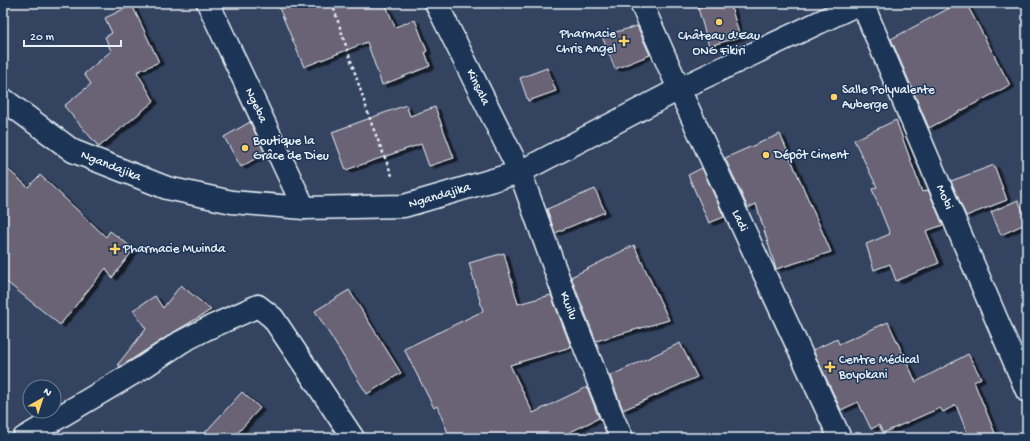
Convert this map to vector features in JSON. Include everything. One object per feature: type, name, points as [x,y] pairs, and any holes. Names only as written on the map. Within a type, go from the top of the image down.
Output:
[{"type":"street","name":"Ngeba","points":[[208,3],[304,208]]},
{"type":"street","name":"Kinsala","points":[[436,3],[520,172]]},
{"type":"street","name":"Ladi","points":[[641,3],[678,89],[840,438]]},
{"type":"street","name":"Ngandajika","points":[[3,99],[73,151],[167,188],[232,202],[304,208],[404,206],[520,172],[678,89],[861,3]]},
{"type":"street","name":"Mobi","points":[[861,3],[1027,391]]},
{"type":"street","name":"Kwilu","points":[[520,172],[565,296],[622,438]]},
{"type":"street","points":[[24,438],[142,368],[181,342],[258,306],[273,318],[353,438]]},
{"type":"path","points":[[332,3],[372,125],[404,206]]},
{"type":"building","points":[[277,3],[385,3],[395,27],[415,20],[427,51],[425,52],[430,66],[382,85],[367,42],[304,67]]},
{"type":"building","name":"Château d'Eau ONG Fikiri","points":[[714,3],[730,3],[740,37],[709,46],[698,8]]},
{"type":"building","points":[[959,3],[966,3],[1010,85],[929,128],[891,39]]},
{"type":"building","points":[[132,5],[159,62],[137,72],[154,101],[99,147],[64,106],[91,84],[84,74],[111,51],[105,37],[112,33],[105,18]]},
{"type":"building","name":"Pharmacie Chris Angel","points":[[637,26],[650,55],[615,69],[602,36]]},
{"type":"building","points":[[547,68],[556,91],[528,101],[520,78]]},
{"type":"building","points":[[406,105],[410,116],[435,107],[454,158],[429,166],[421,144],[346,170],[332,132]]},
{"type":"building","points":[[896,120],[922,192],[928,190],[943,225],[926,231],[939,263],[896,281],[890,264],[874,270],[866,244],[890,234],[872,189],[877,187],[854,140]]},
{"type":"building","points":[[250,122],[265,153],[241,167],[224,137]]},
{"type":"building","points":[[780,134],[831,252],[776,269],[756,204],[748,208],[725,158]]},
{"type":"building","points":[[3,165],[28,187],[40,175],[106,237],[110,231],[134,249],[112,278],[106,268],[60,325],[3,279]]},
{"type":"building","points":[[994,165],[1007,200],[966,216],[951,181]]},
{"type":"building","points":[[702,168],[724,217],[709,223],[688,175]]},
{"type":"building","points":[[595,189],[605,212],[555,233],[547,209]]},
{"type":"building","points":[[1018,200],[1027,223],[1001,235],[991,212]]},
{"type":"building","points":[[634,245],[669,320],[596,341],[571,277]]},
{"type":"building","points":[[504,253],[518,304],[551,295],[571,347],[510,365],[533,413],[587,387],[599,418],[558,438],[450,438],[437,406],[434,408],[404,349],[483,311],[469,263]]},
{"type":"building","points":[[181,285],[211,310],[120,367],[118,364],[146,329],[133,310],[155,296],[163,308]]},
{"type":"building","points":[[349,290],[401,373],[367,394],[315,311]]},
{"type":"building","points":[[888,322],[916,382],[968,354],[981,378],[974,382],[997,438],[969,438],[956,405],[943,412],[940,408],[883,433],[879,425],[871,429],[858,402],[841,410],[813,350],[837,339],[839,344]]},
{"type":"building","points":[[680,343],[697,377],[623,410],[610,376]]},
{"type":"building","points":[[242,392],[260,408],[233,438],[200,438]]},
{"type":"place","name":"Château d'Eau ONG Fikiri","points":[[719,22]]},
{"type":"place","name":"Pharmacie Chris Angel","points":[[624,41]]},
{"type":"place","name":"Salle Polyvalente Auberge","points":[[834,97]]},
{"type":"place","name":"Boutique la Grâce de Dieu","points":[[245,148]]},
{"type":"place","name":"Dépôt Ciment","points":[[766,155]]},
{"type":"place","name":"Pharmacie Mwinda","points":[[115,249]]},
{"type":"place","name":"Centre Médical Boyokani","points":[[830,367]]}]
